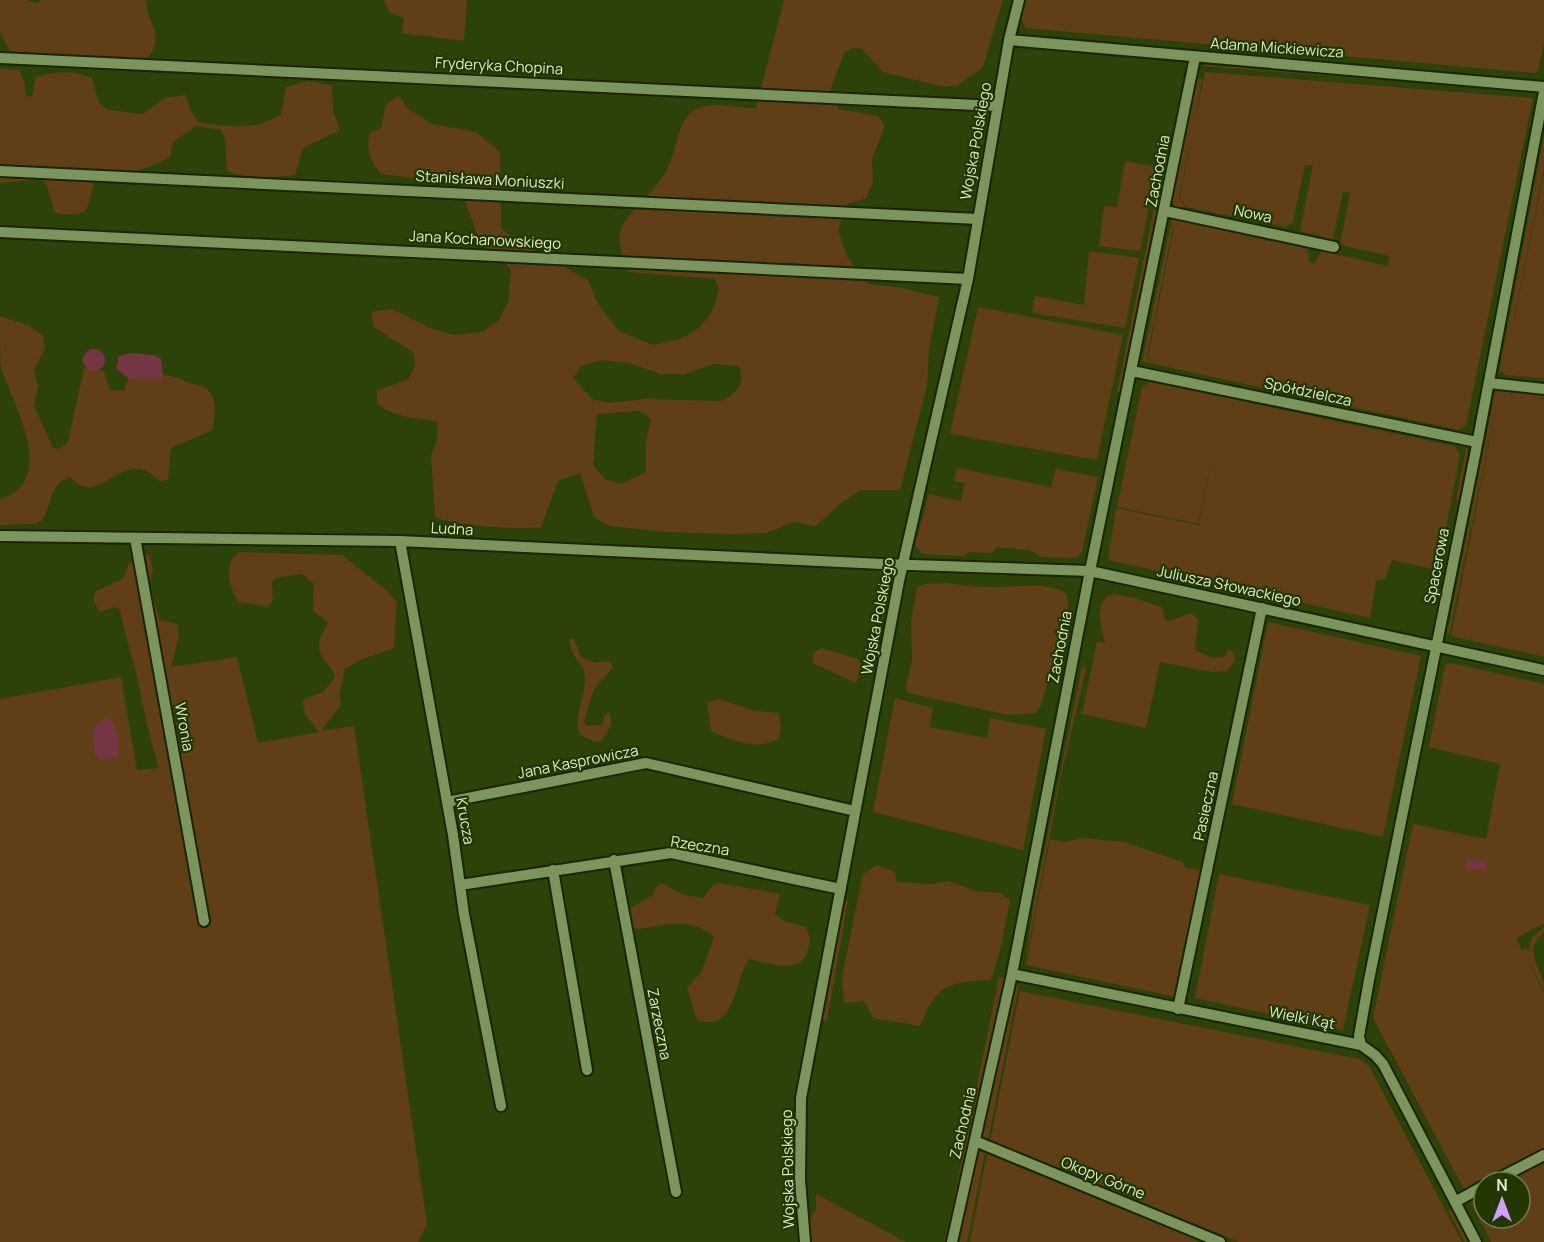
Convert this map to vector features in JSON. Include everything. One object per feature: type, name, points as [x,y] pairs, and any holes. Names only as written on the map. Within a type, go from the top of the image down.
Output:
[{"type":"street","name":"Wojska Polskiego","points":[[805,1242],[800,1180],[801,1098],[903,564],[968,279],[1009,40],[1019,0]]},
{"type":"street","name":"Adama Mickiewicza","points":[[1009,40],[1544,87]]},
{"type":"street","name":"Zachodnia","points":[[952,1242],[1012,974],[1090,571],[1196,57]]},
{"type":"street","name":"Fryderyka Chopina","points":[[0,58],[997,106]]},
{"type":"street","name":"Spacerowa","points":[[1361,1045],[1359,1036],[1365,1002],[1489,383],[1544,92]]},
{"type":"street","name":"Stanisława Moniuszki","points":[[0,171],[978,219]]},
{"type":"street","name":"Nowa","points":[[1165,211],[1334,247]]},
{"type":"street","name":"Jana Kochanowskiego","points":[[0,232],[968,279]]},
{"type":"street","name":"Spółdzielcza","points":[[1132,371],[1477,442]]},
{"type":"street","points":[[1489,383],[1544,389]]},
{"type":"street","name":"Ludna","points":[[0,536],[400,541],[903,564]]},
{"type":"street","name":"Wronia","points":[[135,538],[204,921]]},
{"type":"street","name":"Krucza","points":[[400,541],[501,1106]]},
{"type":"street","name":"Juliusza Słowackiego","points":[[903,564],[1090,571],[1544,670]]},
{"type":"street","name":"Pasieczna","points":[[1178,1009],[1262,608]]},
{"type":"street","name":"Jana Kasprowicza","points":[[447,802],[646,763],[855,810]]},
{"type":"street","name":"Rzeczna","points":[[460,885],[671,853],[841,889]]},
{"type":"street","name":"Zarzeczna","points":[[614,860],[675,1192]]},
{"type":"street","points":[[553,870],[587,1070]]},
{"type":"street","name":"Wielki Kąt","points":[[1012,974],[1361,1045]]},
{"type":"street","points":[[1361,1045],[1375,1054],[1383,1064],[1476,1242]]},
{"type":"street","name":"Okopy Górne","points":[[975,1141],[1221,1242]]},
{"type":"street","points":[[1515,1170],[1544,1155]]},
{"type":"street","points":[[1455,1202],[1472,1193]]},
{"type":"shaded area","points":[[0,0],[27,0],[38,4],[40,0],[146,0],[156,38],[155,45],[145,61],[13,56],[0,33]]},
{"type":"shaded area","points":[[384,0],[467,0],[464,41],[402,33],[404,18],[389,12]]},
{"type":"shaded area","points":[[784,0],[1003,0],[983,67],[958,85],[945,87],[883,72],[862,49],[854,48],[844,53],[830,91],[839,109],[878,116],[885,125],[872,159],[873,183],[866,198],[848,204],[838,229],[847,257],[869,284],[902,288],[939,297],[929,349],[927,386],[900,490],[861,490],[844,501],[815,526],[795,522],[765,533],[666,532],[610,526],[594,517],[580,473],[558,481],[541,527],[487,526],[457,523],[435,517],[431,456],[437,440],[438,422],[398,415],[377,403],[377,391],[408,379],[415,367],[414,353],[374,327],[371,312],[392,309],[430,328],[453,335],[482,332],[499,320],[508,302],[511,269],[480,242],[459,184],[381,174],[377,169],[371,159],[369,139],[370,132],[381,129],[386,104],[399,96],[406,107],[432,124],[476,132],[500,152],[501,228],[524,245],[588,280],[598,304],[619,331],[653,345],[681,339],[700,327],[712,312],[719,290],[715,279],[629,272],[619,238],[622,227],[664,174],[687,116],[699,108],[714,105],[756,108]],"holes":[[[602,360],[629,363],[661,374],[685,374],[714,364],[739,366],[741,383],[732,395],[721,401],[645,399],[609,403],[592,399],[573,378],[581,366]],[[640,411],[651,419],[646,442],[646,472],[621,484],[606,480],[593,465],[597,414]]]},
{"type":"shaded area","points":[[1026,0],[1544,0],[1544,43],[1538,71],[1535,73],[1025,28],[1021,18]]},
{"type":"shaded area","points":[[1207,64],[1531,91],[1202,66]]},
{"type":"shaded area","points":[[0,69],[19,70],[25,83],[26,97],[32,96],[36,77],[71,73],[92,78],[99,103],[109,110],[143,114],[165,98],[186,95],[190,110],[198,122],[230,126],[262,123],[281,114],[286,87],[308,81],[332,85],[333,111],[340,130],[303,148],[295,175],[260,177],[243,176],[227,171],[225,139],[221,130],[196,126],[173,142],[170,157],[160,162],[137,170],[102,170],[92,190],[88,205],[79,214],[55,213],[47,186],[41,179],[0,183]]},
{"type":"shaded area","points":[[1205,72],[1533,98],[1466,425],[1459,430],[1153,364],[1148,356],[1174,227],[1181,222],[1173,227],[1147,356],[1152,364],[1142,361],[1172,219],[1308,249],[1309,262],[1315,263],[1321,251],[1388,266],[1389,256],[1340,245],[1350,193],[1343,192],[1333,239],[1300,231],[1313,165],[1305,165],[1293,222],[1286,227],[1186,207],[1180,198],[1192,133],[1179,198],[1185,207],[1175,207],[1172,200],[1195,78],[1202,79],[1194,125]]},
{"type":"shaded area","points":[[1544,135],[1544,168],[1510,340],[1544,173],[1544,378],[1504,375],[1504,372],[1499,372]]},
{"type":"shaded area","points":[[1166,148],[1171,150],[1122,392],[1117,392]]},
{"type":"shaded area","points":[[1125,161],[1157,167],[1140,251],[1099,246],[1104,206],[1117,207]]},
{"type":"shaded area","points":[[1089,251],[1139,258],[1125,328],[1032,313],[1035,296],[1084,305]]},
{"type":"shaded area","points":[[978,307],[1123,335],[1097,460],[950,434]]},
{"type":"shaded area","points":[[0,316],[29,326],[43,336],[45,348],[34,370],[38,386],[34,406],[53,448],[59,449],[68,442],[84,368],[104,371],[110,390],[124,391],[128,379],[159,375],[176,377],[202,386],[209,391],[214,401],[213,430],[171,448],[168,480],[160,481],[146,471],[134,469],[124,471],[98,485],[89,487],[80,485],[70,477],[63,480],[54,490],[42,521],[35,524],[0,525],[0,499],[18,490],[27,476],[30,459],[21,420],[1,367]]},
{"type":"shaded area","points":[[94,349],[102,352],[105,360],[102,368],[94,371],[86,368],[83,360],[86,352]]},
{"type":"shaded area","points":[[130,353],[154,355],[161,359],[163,376],[160,379],[129,379],[116,368],[119,356]]},
{"type":"shaded area","points":[[1150,382],[1455,446],[1460,455],[1438,570],[1392,560],[1385,579],[1376,581],[1370,618],[1108,560],[1116,508],[1198,525],[1199,524],[1212,456],[1198,524],[1117,507],[1142,387]]},
{"type":"shaded area","points":[[1500,389],[1544,394],[1544,398],[1527,397],[1544,399],[1544,657],[1451,636],[1497,403],[1449,635],[1447,634],[1495,392]]},
{"type":"shaded area","points":[[1466,448],[1468,449],[1459,500],[1456,500]]},
{"type":"shaded area","points":[[957,468],[1051,487],[1056,469],[1098,477],[1082,552],[1076,558],[1041,557],[1030,550],[997,547],[992,553],[968,552],[963,556],[922,554],[915,545],[929,494],[961,501],[965,483],[954,481]]},
{"type":"shaded area","points":[[239,552],[342,555],[386,590],[397,602],[394,648],[358,661],[345,669],[340,692],[341,705],[321,731],[354,726],[427,1224],[418,1242],[0,1242],[0,699],[121,677],[137,770],[159,768],[120,609],[114,607],[100,612],[94,602],[95,592],[124,578],[129,563],[149,554],[153,571],[149,584],[160,620],[177,624],[179,636],[171,667],[237,657],[258,743],[319,732],[305,714],[302,700],[323,692],[335,677],[321,655],[320,638],[328,622],[313,611],[314,584],[302,574],[276,578],[272,583],[273,600],[267,607],[238,602],[230,583],[229,570],[234,557]]},
{"type":"shaded area","points":[[948,583],[988,587],[1042,586],[1066,593],[1067,617],[1060,648],[1041,705],[1036,713],[1009,715],[908,693],[906,687],[912,660],[911,621],[917,587],[925,584]]},
{"type":"shaded area","points":[[1113,594],[1135,598],[1163,608],[1164,619],[1169,621],[1191,613],[1198,619],[1195,650],[1212,658],[1225,656],[1227,650],[1232,650],[1235,660],[1227,671],[1212,672],[1160,662],[1146,728],[1082,714],[1097,642],[1105,643],[1100,622],[1101,608],[1107,597]]},
{"type":"shaded area","points":[[1268,622],[1421,656],[1383,837],[1232,804]]},
{"type":"shaded area","points":[[570,639],[574,639],[581,657],[596,663],[611,661],[613,668],[594,689],[584,721],[587,726],[603,724],[604,716],[609,712],[612,724],[601,741],[595,742],[579,734],[578,719],[585,677],[583,667],[572,651]]},
{"type":"shaded area","points":[[821,648],[858,659],[862,668],[856,683],[813,663],[813,654]]},
{"type":"shaded area","points":[[1451,663],[1544,684],[1544,923],[1516,938],[1522,950],[1526,948],[1528,951],[1532,938],[1544,927],[1544,933],[1537,939],[1533,953],[1544,990],[1525,955],[1544,993],[1544,1149],[1504,1170],[1472,1170],[1472,1187],[1465,1191],[1373,1018],[1413,824],[1486,839],[1500,764],[1429,747],[1445,665]]},
{"type":"shaded area","points":[[1082,667],[1086,669],[1061,776],[1025,965],[1034,901]]},
{"type":"shaded area","points":[[895,698],[933,708],[929,727],[987,738],[990,718],[1046,729],[1023,850],[873,812]]},
{"type":"shaded area","points":[[719,699],[755,711],[779,713],[781,726],[779,738],[763,744],[754,744],[736,741],[711,731],[707,703]]},
{"type":"shaded area","points":[[107,718],[112,721],[118,737],[118,755],[112,759],[101,759],[95,754],[93,730],[100,720]]},
{"type":"shaded area","points":[[1082,838],[1124,842],[1183,862],[1185,867],[1202,871],[1176,997],[1026,965],[1050,839],[1065,842]]},
{"type":"shaded area","points":[[1467,859],[1487,863],[1485,871],[1465,868]]},
{"type":"shaded area","points":[[877,865],[895,872],[897,882],[933,884],[949,881],[975,891],[1000,893],[1010,900],[1000,951],[991,980],[963,982],[945,988],[932,1002],[920,1026],[873,1018],[864,1001],[844,1003],[842,977],[863,874]]},
{"type":"shaded area","points":[[1219,874],[1370,905],[1343,1030],[1195,998]]},
{"type":"shaded area","points":[[662,883],[683,895],[703,898],[711,887],[719,883],[780,894],[775,914],[784,921],[805,927],[810,938],[805,958],[799,963],[783,966],[749,959],[727,1012],[719,1019],[710,1022],[697,1020],[687,988],[702,971],[714,937],[704,930],[685,924],[634,929],[629,909],[654,894],[656,887]]},
{"type":"shaded area","points":[[843,900],[848,901],[827,1021],[821,1020],[838,933],[833,929]]},
{"type":"shaded area","points":[[999,977],[1005,979],[948,1242],[945,1242]]},
{"type":"shaded area","points":[[1015,984],[1019,985],[988,1140],[981,1138]]},
{"type":"shaded area","points":[[1020,991],[1359,1059],[1369,1066],[1462,1242],[1240,1242],[990,1142]]},
{"type":"shaded area","points":[[978,1151],[985,1153],[967,1242],[958,1242]]},
{"type":"shaded area","points":[[987,1154],[1203,1242],[970,1242]]},
{"type":"shaded area","points":[[1544,1162],[1544,1242],[1491,1242],[1485,1230],[1532,1230],[1532,1170],[1529,1170]]},
{"type":"shaded area","points":[[816,1194],[906,1242],[810,1242],[809,1220],[816,1210]]},
{"type":"shaded area","points":[[1454,1208],[1472,1242],[1465,1242],[1448,1211]]}]
